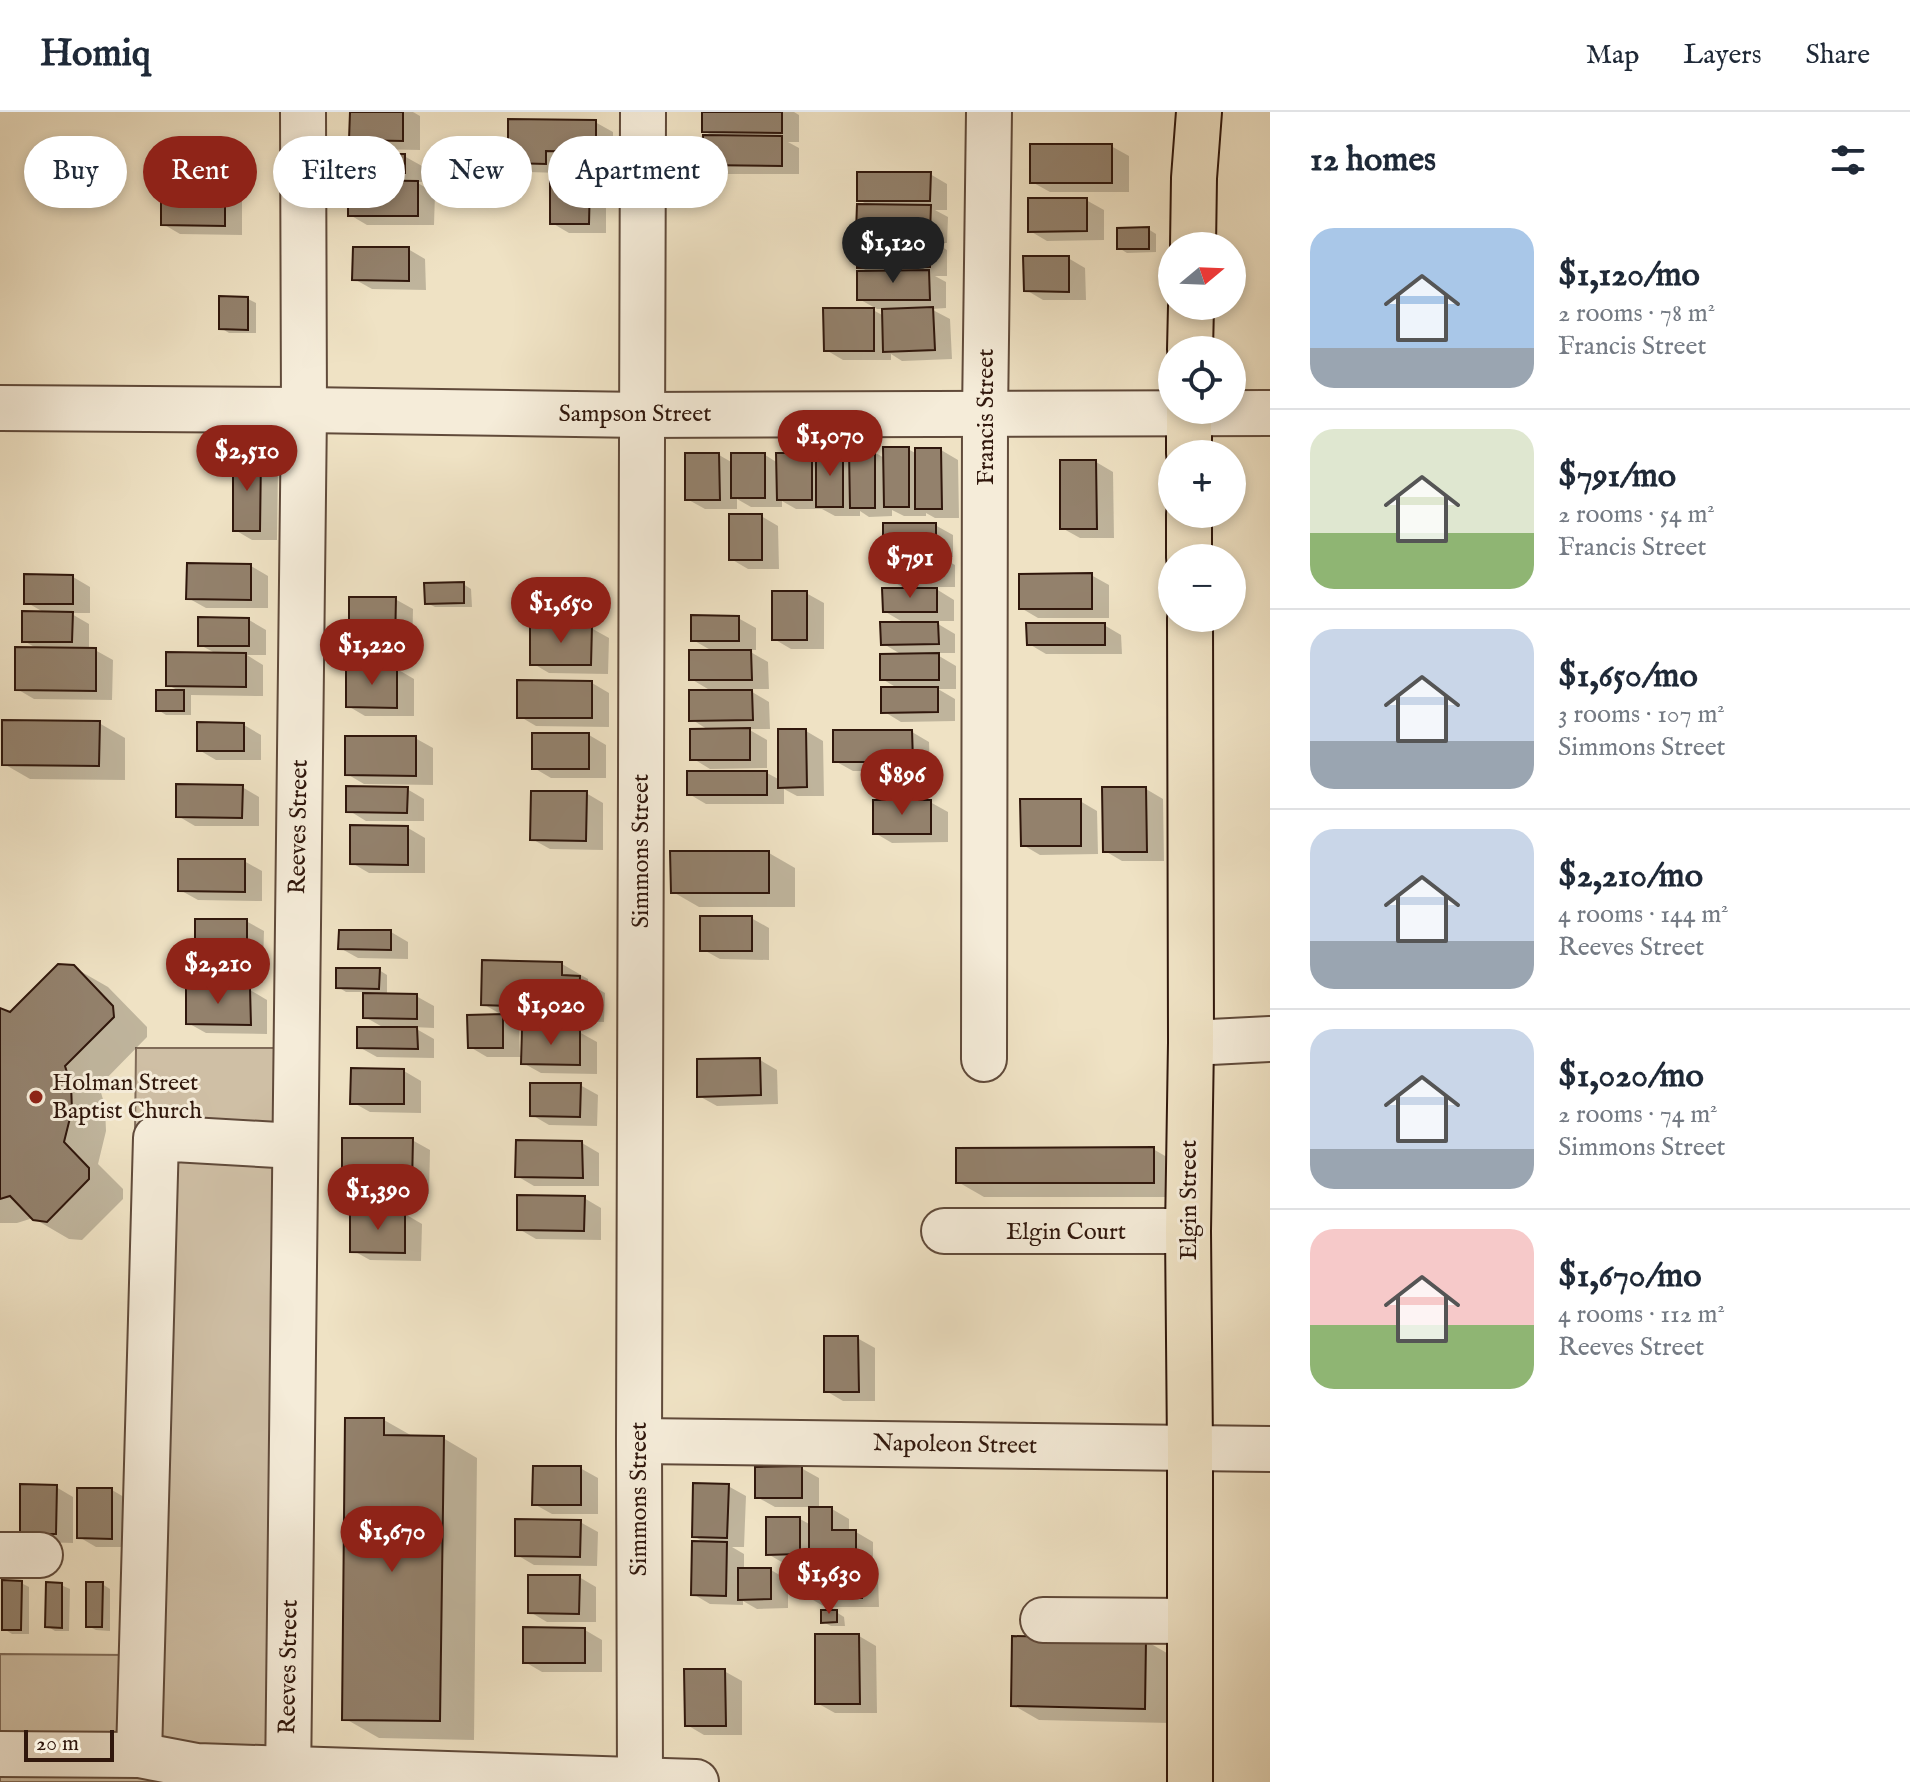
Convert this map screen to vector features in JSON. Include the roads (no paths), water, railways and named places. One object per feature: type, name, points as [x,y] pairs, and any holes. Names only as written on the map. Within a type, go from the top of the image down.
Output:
[{"type":"main road","points":[[1193,232],[1199,112]]},
{"type":"main road","name":"Elgin Street","points":[[1190,632],[1190,1782]]},
{"type":"street","name":"Reeves Street","points":[[288,1776],[304,410],[303,112]]},
{"type":"street","name":"Simmons Street","points":[[640,1781],[643,112]]},
{"type":"street","name":"Francis Street","points":[[984,1059],[985,415],[989,112]]},
{"type":"street","name":"Sampson Street","points":[[0,408],[642,415],[985,415],[1189,426],[1270,413]]},
{"type":"street","points":[[1191,1043],[1270,1039]]},
{"type":"street","points":[[139,1755],[156,1138],[295,1146]]},
{"type":"street","name":"Elgin Court","points":[[944,1231],[1188,1231]]},
{"type":"street","name":"Napoleon Street","points":[[639,1441],[1270,1449]]},
{"type":"street","points":[[1043,1620],[1190,1621]]},
{"type":"street","points":[[0,1754],[139,1755],[197,1766],[288,1776],[696,1782]]},
{"type":"place","name":"Holman Street Baptist Church","points":[[36,1097]]}]
